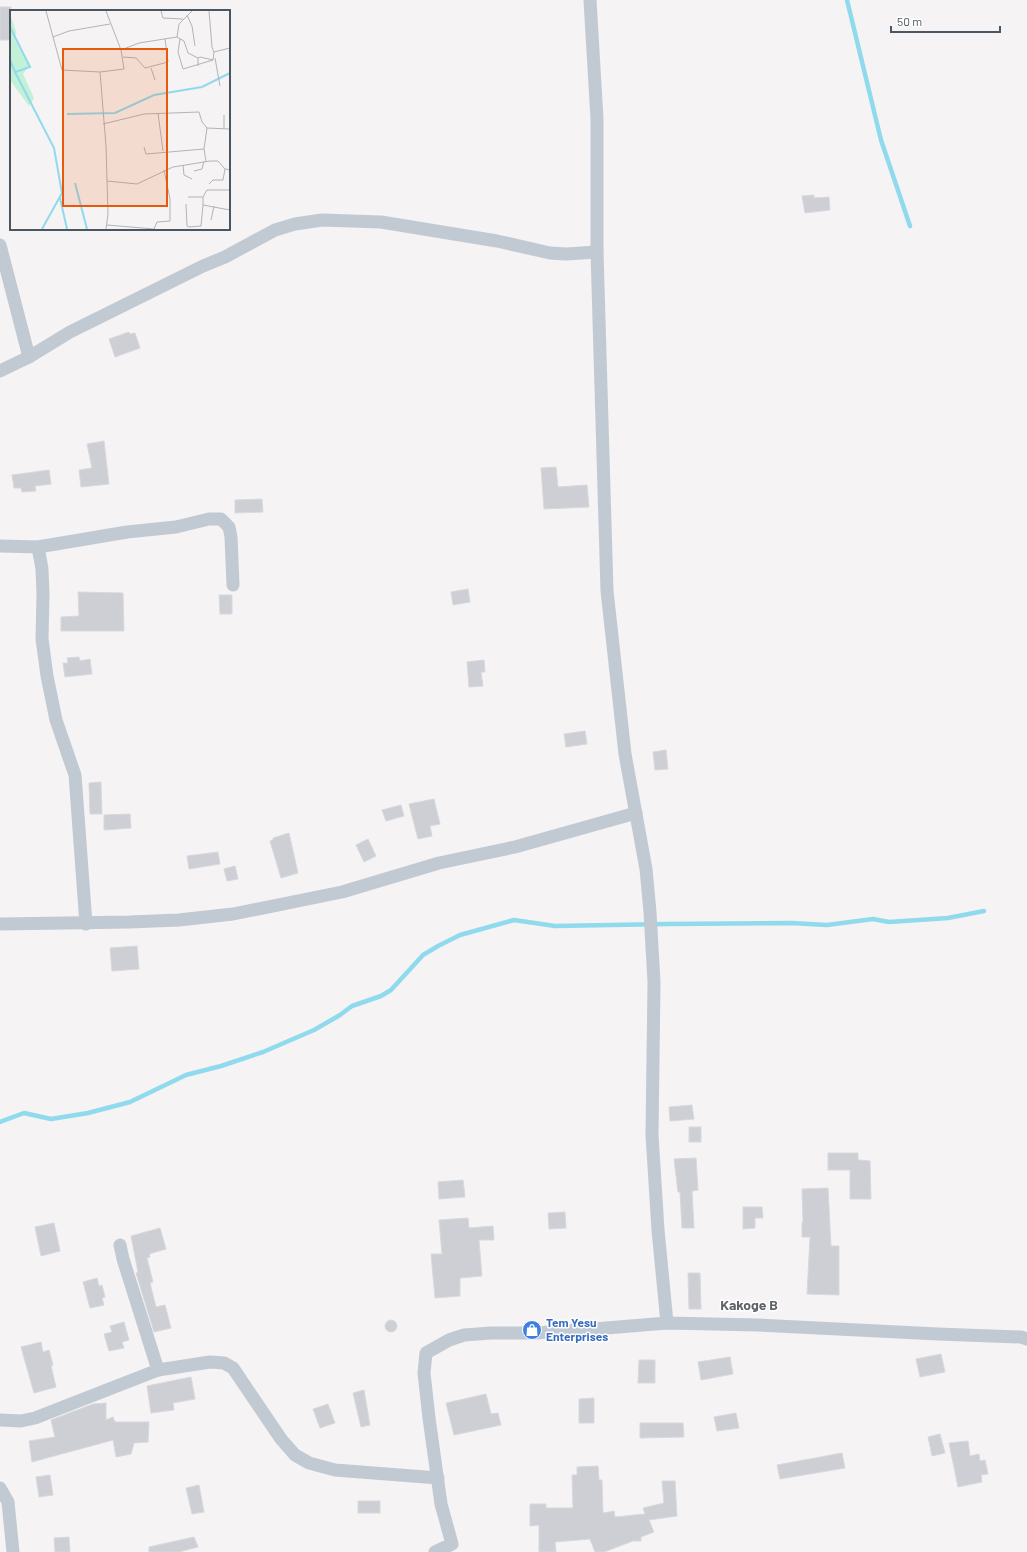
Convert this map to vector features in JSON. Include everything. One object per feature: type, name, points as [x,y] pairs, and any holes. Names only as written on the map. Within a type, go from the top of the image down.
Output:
[{"type":"street","points":[[590,0],[597,119],[597,252],[607,591],[625,754],[646,869],[652,933],[654,982],[652,1135],[658,1230],[667,1323]]},
{"type":"street","points":[[0,371],[29,357],[70,332],[203,266],[225,257],[275,230],[296,224],[322,220],[381,222],[497,241],[550,253],[566,254],[597,252]]},
{"type":"street","points":[[0,245],[29,357]]},
{"type":"street","points":[[0,546],[38,547],[127,532],[176,527],[209,518],[221,519],[229,527],[232,537],[233,585]]},
{"type":"street","points":[[38,547],[42,569],[42,639],[47,676],[56,720],[74,775],[86,924]]},
{"type":"street","points":[[0,924],[86,924],[179,920],[233,914],[342,892],[439,863],[515,847],[636,813]]},
{"type":"street","points":[[120,1245],[123,1259],[158,1370]]},
{"type":"street","points":[[435,1552],[454,1548],[441,1504],[424,1373],[426,1353],[449,1340],[464,1335],[491,1332],[534,1332],[594,1329],[667,1323],[758,1325],[1021,1337],[1027,1339]]},
{"type":"street","points":[[0,1420],[21,1421],[35,1418],[158,1370],[210,1362],[224,1363],[233,1368],[281,1439],[296,1455],[310,1463],[335,1470],[438,1478]]},
{"type":"street","points":[[0,1488],[8,1502],[13,1552]]},
{"type":"building","points":[[0,7],[11,7],[10,40],[0,40]]},
{"type":"building","points":[[814,195],[814,198],[829,197],[830,210],[805,213],[802,196]]},
{"type":"building","points":[[129,332],[130,334],[135,333],[140,348],[115,357],[109,339]]},
{"type":"building","points":[[104,441],[109,484],[81,487],[79,470],[92,468],[87,444]]},
{"type":"building","points":[[556,467],[558,487],[587,485],[589,507],[544,509],[541,468]]},
{"type":"building","points":[[49,470],[51,484],[35,486],[36,491],[22,492],[21,488],[14,488],[12,475]]},
{"type":"building","points":[[262,499],[263,512],[235,513],[235,500]]},
{"type":"building","points":[[468,589],[470,602],[453,605],[451,592]]},
{"type":"building","points":[[78,592],[123,593],[124,631],[61,631],[61,617],[79,616]]},
{"type":"building","points":[[219,595],[232,595],[232,614],[220,614]]},
{"type":"building","points":[[79,657],[80,661],[90,659],[92,674],[65,677],[63,663],[68,663],[67,658]]},
{"type":"building","points":[[484,660],[485,672],[481,672],[483,686],[469,687],[467,662]]},
{"type":"building","points":[[585,731],[587,744],[566,747],[564,734]]},
{"type":"building","points":[[666,750],[668,769],[655,770],[653,752]]},
{"type":"building","points":[[101,782],[102,814],[90,814],[89,783]]},
{"type":"building","points":[[434,799],[440,824],[430,826],[432,836],[418,839],[409,804]]},
{"type":"building","points":[[401,805],[404,816],[386,821],[382,810]]},
{"type":"building","points":[[130,814],[131,828],[104,830],[104,815]]},
{"type":"building","points":[[289,833],[298,873],[281,878],[270,841],[273,840],[273,838]]},
{"type":"building","points":[[368,839],[376,856],[364,862],[356,845]]},
{"type":"building","points":[[218,852],[220,864],[189,869],[187,856]]},
{"type":"building","points":[[235,866],[238,879],[227,881],[224,869]]},
{"type":"building","points":[[137,946],[139,969],[112,971],[110,948]]},
{"type":"building","points":[[692,1105],[694,1119],[670,1121],[669,1107]]},
{"type":"building","points":[[689,1127],[701,1127],[701,1142],[689,1142]]},
{"type":"building","points":[[828,1153],[858,1153],[858,1160],[870,1161],[871,1199],[850,1199],[850,1170],[828,1170]]},
{"type":"building","points":[[696,1158],[698,1190],[692,1191],[694,1228],[682,1228],[680,1192],[678,1192],[674,1159]]},
{"type":"building","points":[[463,1180],[465,1197],[439,1199],[438,1182]]},
{"type":"building","points":[[828,1188],[831,1246],[839,1246],[839,1295],[807,1294],[810,1237],[802,1237],[802,1189]]},
{"type":"building","points":[[743,1207],[762,1207],[763,1218],[755,1218],[755,1228],[743,1229]]},
{"type":"building","points":[[565,1212],[566,1228],[549,1229],[548,1213]]},
{"type":"building","points":[[468,1218],[469,1228],[493,1226],[494,1240],[479,1240],[482,1276],[460,1278],[460,1296],[435,1298],[431,1254],[442,1254],[439,1220]]},
{"type":"building","points":[[54,1223],[60,1251],[41,1256],[35,1227]]},
{"type":"building","points":[[160,1228],[166,1249],[149,1254],[150,1257],[147,1258],[153,1282],[150,1283],[156,1307],[165,1305],[171,1328],[154,1332],[136,1273],[138,1272],[131,1236]]},
{"type":"building","points":[[688,1273],[700,1273],[701,1309],[689,1309]]},
{"type":"building","points":[[97,1278],[99,1286],[102,1285],[105,1297],[102,1298],[104,1305],[90,1308],[83,1282]]},
{"type":"building","points":[[389,1320],[393,1320],[397,1326],[393,1332],[389,1332],[385,1328],[385,1324]]},
{"type":"building","points":[[124,1322],[129,1340],[122,1342],[124,1348],[109,1351],[104,1334],[112,1332],[110,1326]]},
{"type":"building","points":[[41,1342],[43,1352],[49,1350],[56,1387],[34,1393],[21,1347]]},
{"type":"building","points":[[941,1354],[945,1372],[920,1377],[916,1359]]},
{"type":"building","points":[[730,1357],[733,1374],[701,1380],[698,1362]]},
{"type":"building","points":[[639,1360],[655,1360],[655,1383],[638,1383]]},
{"type":"building","points":[[191,1377],[195,1399],[173,1403],[174,1410],[151,1413],[147,1386]]},
{"type":"building","points":[[364,1390],[370,1425],[361,1427],[353,1393]]},
{"type":"building","points":[[486,1394],[491,1414],[498,1413],[501,1425],[454,1435],[446,1403]]},
{"type":"building","points":[[594,1398],[594,1423],[579,1423],[579,1399]]},
{"type":"building","points":[[106,1403],[106,1420],[113,1417],[115,1422],[149,1422],[148,1442],[134,1443],[131,1454],[116,1457],[113,1440],[32,1462],[29,1441],[55,1437],[51,1420],[93,1404]]},
{"type":"building","points":[[328,1404],[335,1423],[320,1428],[313,1409]]},
{"type":"building","points":[[736,1413],[739,1428],[717,1431],[714,1417]]},
{"type":"building","points":[[640,1423],[683,1423],[684,1437],[640,1438]]},
{"type":"building","points":[[940,1434],[945,1453],[932,1456],[928,1437]]},
{"type":"building","points":[[968,1441],[970,1456],[979,1454],[980,1461],[985,1460],[988,1474],[981,1475],[982,1482],[958,1487],[949,1443]]},
{"type":"building","points":[[842,1453],[845,1468],[780,1479],[777,1465]]},
{"type":"building","points":[[598,1466],[599,1480],[602,1480],[603,1513],[614,1511],[615,1517],[645,1514],[643,1508],[664,1503],[662,1481],[675,1481],[677,1516],[649,1520],[654,1532],[641,1537],[641,1541],[633,1541],[604,1552],[595,1552],[590,1539],[555,1542],[556,1552],[539,1552],[539,1525],[530,1526],[530,1504],[546,1504],[546,1508],[573,1508],[572,1475],[577,1475],[577,1467]]},
{"type":"building","points":[[50,1475],[53,1495],[39,1497],[36,1477]]},
{"type":"building","points":[[199,1485],[204,1512],[192,1514],[186,1488]]},
{"type":"building","points":[[358,1501],[380,1501],[380,1513],[358,1513]]},
{"type":"building","points":[[69,1537],[70,1552],[55,1552],[54,1538]]},
{"type":"building","points":[[194,1537],[198,1547],[179,1552],[149,1552],[149,1547]]},
{"type":"waterway","points":[[847,0],[881,140],[910,226]]},
{"type":"waterway","points":[[0,1122],[24,1113],[51,1119],[88,1113],[130,1102],[186,1075],[221,1066],[263,1052],[314,1030],[340,1015],[352,1006],[381,996],[391,990],[423,955],[438,946],[460,935],[514,920],[555,926],[791,923],[827,925],[873,919],[889,922],[948,918],[984,911]]},
{"type":"place","name":"Tem Yesu Enterprises","points":[[532,1330]]},
{"type":"district","name":"Kakoge B","points":[[749,1305]]}]
